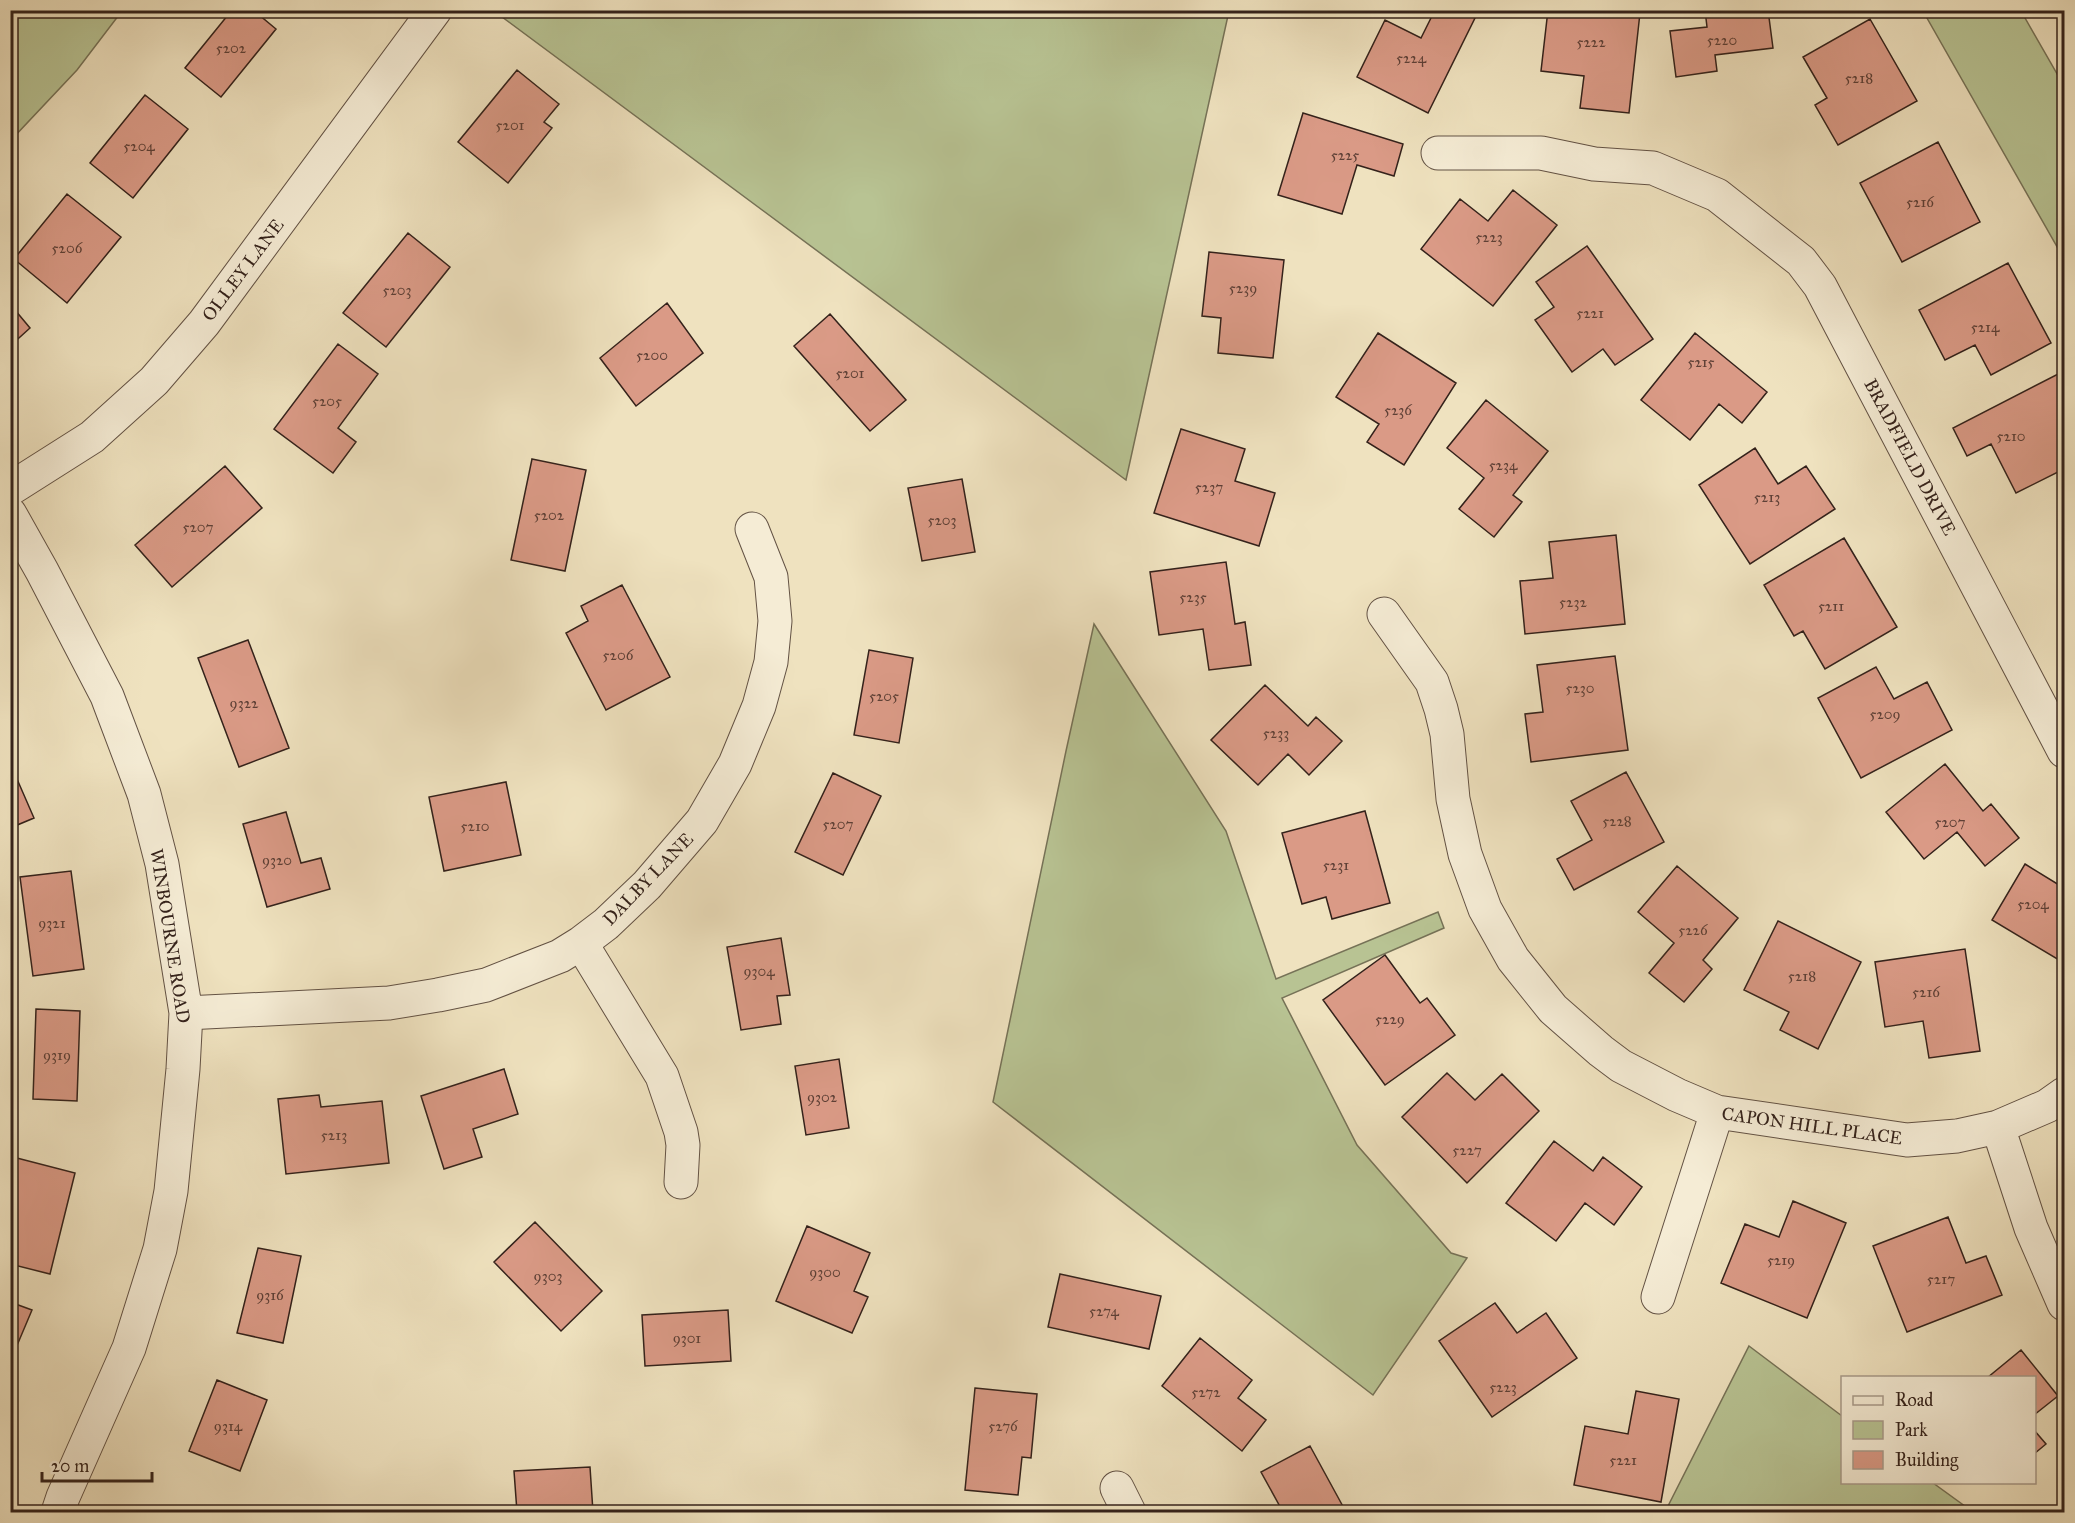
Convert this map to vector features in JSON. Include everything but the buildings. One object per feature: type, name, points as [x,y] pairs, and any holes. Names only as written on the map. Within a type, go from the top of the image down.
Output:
[{"type":"street","name":"OLLEY LANE","points":[[10,489],[92,437],[154,381],[204,323],[435,10]]},
{"type":"street","name":"BRADFIELD DRIVE","points":[[1438,153],[1541,153],[1594,164],[1653,168],[1718,195],[1802,261],[1820,286],[2064,751]]},
{"type":"street","name":"WINBOURNE ROAD","points":[[10,514],[107,696],[144,794],[162,864],[186,1013],[171,1191],[160,1249],[129,1348],[58,1512]]},
{"type":"street","name":"DALBY LANE","points":[[186,1013],[389,1003],[438,995],[486,984],[560,956],[606,924],[647,885],[702,821],[735,764],[759,706],[771,662],[775,621],[771,577],[752,529]]},
{"type":"street","name":"CAPON HILL PLACE","points":[[1384,614],[1432,682],[1447,734],[1453,799],[1465,854],[1485,909],[1513,959],[1553,1009],[1601,1051],[1622,1066],[1717,1112],[1907,1140],[1957,1136],[1998,1127],[2047,1106],[2064,1094]]},
{"type":"street","points":[[581,943],[662,1076],[681,1132],[683,1145],[681,1182]]},
{"type":"street","points":[[1658,1297],[1717,1112]]},
{"type":"street","points":[[1998,1127],[2031,1228],[2064,1304]]},
{"type":"green space","points":[[11,10],[122,11],[77,70],[11,140]]},
{"type":"green space","points":[[494,11],[1229,11],[1126,480]]},
{"type":"green space","points":[[1923,11],[2021,11],[2064,86],[2064,259]]},
{"type":"green space","points":[[1094,624],[1226,831],[1276,979],[1438,912],[1444,928],[1282,998],[1357,1145],[1451,1253],[1467,1258],[1373,1395],[993,1102]]},
{"type":"green space","points":[[1749,1346],[1841,1415],[1841,1484],[1934,1484],[1973,1512],[1665,1512]]}]
